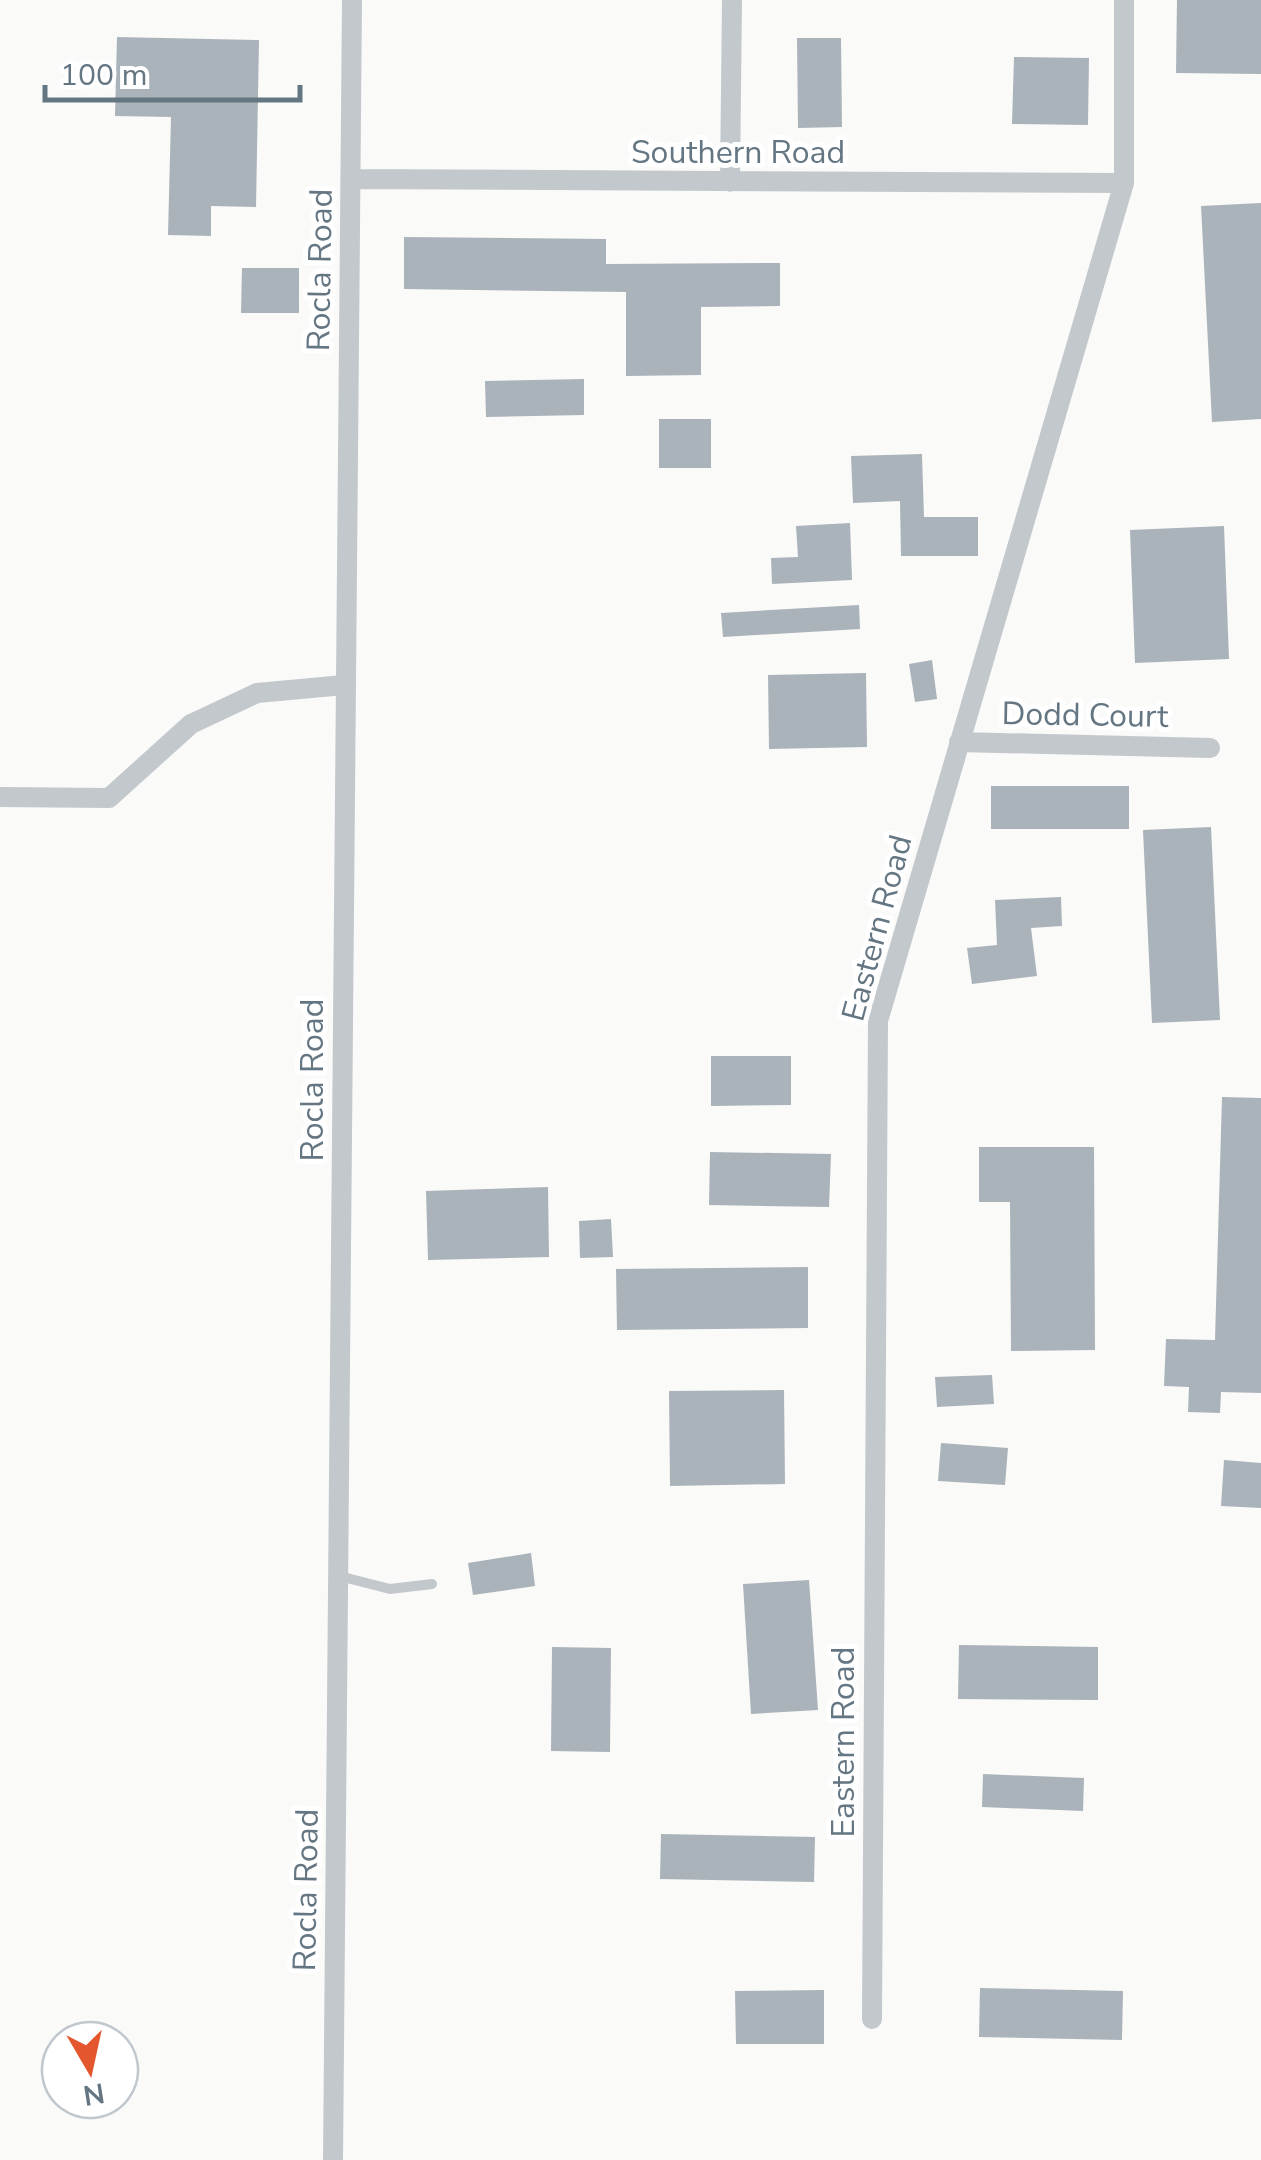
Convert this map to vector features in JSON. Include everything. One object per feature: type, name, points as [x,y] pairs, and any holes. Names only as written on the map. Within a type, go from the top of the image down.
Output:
[{"type":"street","name":"Rocla Road","points":[[333,2160],[352,0]]},
{"type":"street","points":[[730,182],[732,0]]},
{"type":"street","name":"Eastern Road","points":[[872,2020],[878,1021],[1124,183],[1124,0]]},
{"type":"street","name":"Southern Road","points":[[351,179],[1124,183]]},
{"type":"street","points":[[0,797],[109,798],[191,724],[257,693],[344,685]]},
{"type":"street","name":"Dodd Court","points":[[960,742],[1210,748]]},
{"type":"lane","points":[[339,1576],[390,1590],[432,1584]]},
{"type":"building","points":[[1177,0],[1261,0],[1261,74],[1176,73]]},
{"type":"building","points":[[117,37],[259,40],[256,207],[211,206],[211,236],[168,235],[171,117],[115,116]]},
{"type":"building","points":[[797,38],[841,38],[842,127],[798,128]]},
{"type":"building","points":[[1014,57],[1089,58],[1088,125],[1012,124]]},
{"type":"building","points":[[1261,203],[1261,419],[1212,422],[1201,206]]},
{"type":"building","points":[[404,237],[606,239],[606,264],[780,263],[780,306],[701,307],[701,375],[626,376],[626,292],[404,289]]},
{"type":"building","points":[[242,268],[299,268],[299,313],[241,313]]},
{"type":"building","points":[[584,379],[584,415],[486,417],[485,381]]},
{"type":"building","points":[[659,419],[711,419],[711,468],[659,468]]},
{"type":"building","points":[[922,454],[924,517],[978,517],[978,556],[901,556],[900,501],[853,503],[851,456]]},
{"type":"building","points":[[850,523],[852,580],[772,584],[771,558],[798,557],[796,526]]},
{"type":"building","points":[[1224,526],[1229,659],[1135,663],[1130,530]]},
{"type":"building","points":[[859,605],[860,629],[723,637],[721,613]]},
{"type":"building","points":[[932,660],[937,699],[915,702],[909,664]]},
{"type":"building","points":[[866,673],[867,747],[769,749],[768,675]]},
{"type":"building","points":[[991,786],[1129,786],[1129,829],[991,829]]},
{"type":"building","points":[[1211,827],[1220,1020],[1152,1023],[1143,830]]},
{"type":"building","points":[[1061,897],[1062,926],[1031,928],[1037,976],[972,984],[967,948],[997,945],[995,900]]},
{"type":"building","points":[[711,1056],[791,1056],[791,1105],[711,1106]]},
{"type":"building","points":[[1222,1097],[1261,1098],[1261,1393],[1221,1392],[1220,1413],[1188,1412],[1189,1387],[1164,1386],[1166,1339],[1215,1340]]},
{"type":"building","points":[[979,1147],[1094,1147],[1095,1350],[1011,1351],[1010,1202],[979,1202]]},
{"type":"building","points":[[710,1152],[831,1154],[829,1207],[709,1205]]},
{"type":"building","points":[[548,1187],[549,1257],[428,1260],[426,1191]]},
{"type":"building","points":[[611,1219],[613,1257],[580,1258],[579,1221]]},
{"type":"building","points":[[808,1267],[808,1328],[617,1330],[616,1269]]},
{"type":"building","points":[[992,1375],[994,1404],[937,1407],[935,1377]]},
{"type":"building","points":[[784,1390],[785,1484],[670,1486],[669,1391]]},
{"type":"building","points":[[941,1443],[1008,1448],[1005,1485],[938,1481]]},
{"type":"building","points":[[1224,1460],[1261,1463],[1261,1508],[1221,1506]]},
{"type":"building","points":[[531,1553],[535,1586],[473,1595],[468,1563]]},
{"type":"building","points":[[809,1580],[818,1710],[751,1714],[743,1584]]},
{"type":"building","points":[[959,1645],[1098,1647],[1098,1700],[958,1699]]},
{"type":"building","points":[[552,1647],[611,1648],[610,1752],[551,1751]]},
{"type":"building","points":[[983,1774],[1084,1778],[1083,1811],[982,1807]]},
{"type":"building","points":[[661,1834],[815,1837],[814,1882],[660,1879]]},
{"type":"building","points":[[980,1988],[1123,1991],[1122,2040],[979,2037]]},
{"type":"building","points":[[824,1990],[824,2044],[736,2044],[735,1991]]}]
